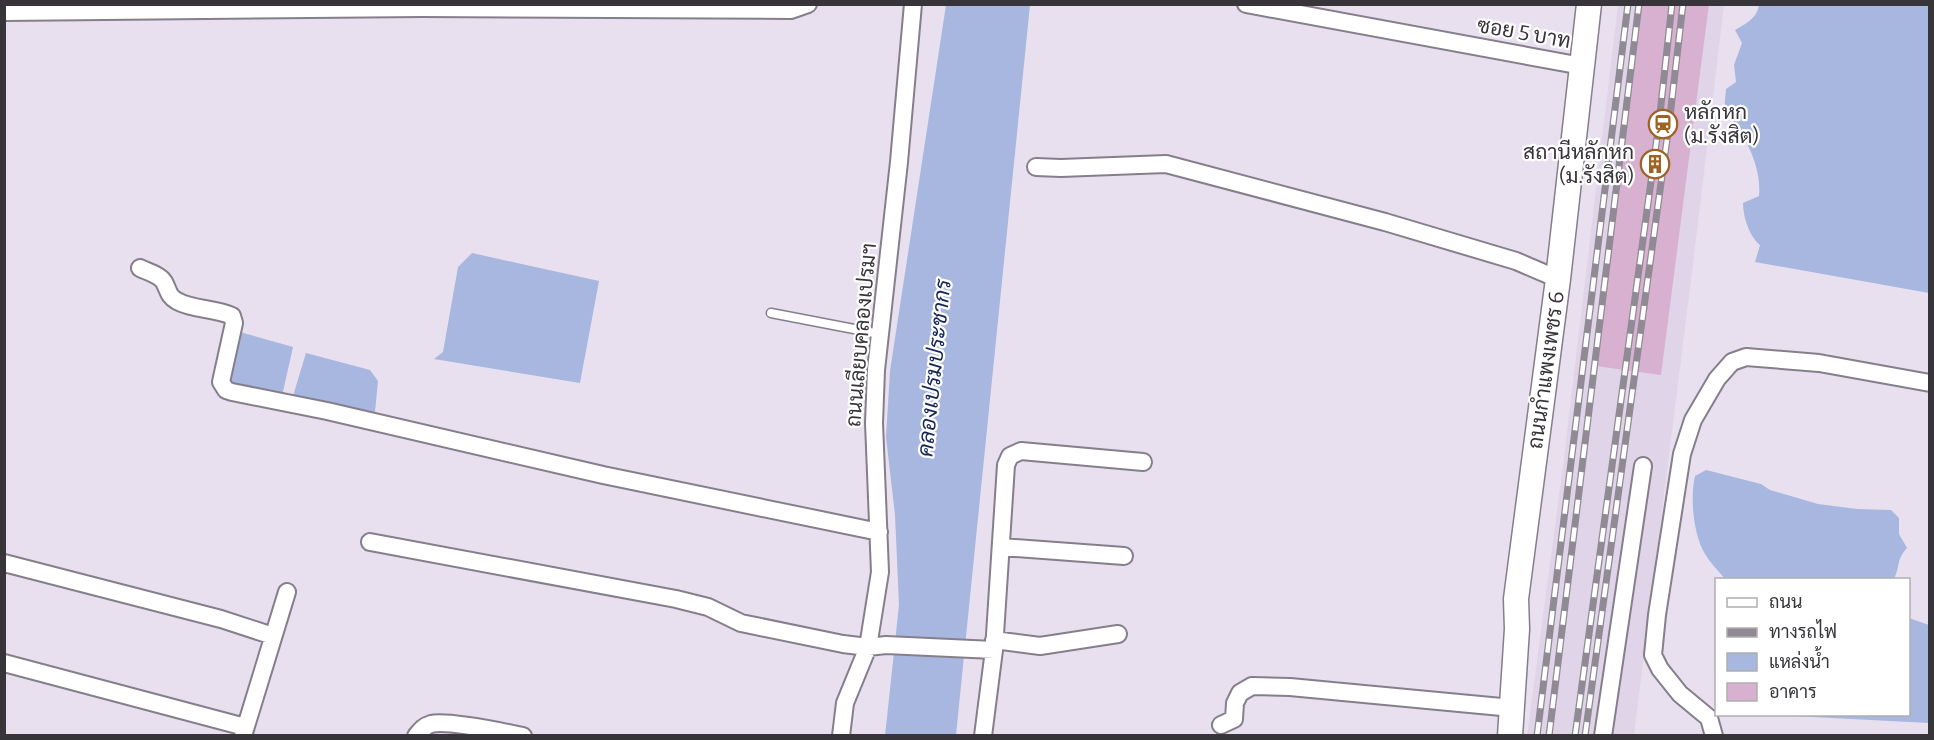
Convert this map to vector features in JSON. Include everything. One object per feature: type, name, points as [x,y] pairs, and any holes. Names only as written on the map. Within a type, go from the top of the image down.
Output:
[{"type":"main road","name":"ถนนกำแพงเพชร 6","points":[[1510,735],[1517,628],[1516,599],[1558,279],[1589,4]]},
{"type":"street","points":[[4,12],[422,6],[791,10],[808,4]]},
{"type":"street","name":"ถนนเลียบคลองเปรมฯ","points":[[841,735],[846,703],[868,647],[880,572],[874,423],[880,334],[913,4]]},
{"type":"street","name":"ซอย 5 บาท","points":[[1246,4],[1582,66]]},
{"type":"street","points":[[1036,167],[1166,164],[1385,222],[1516,261],[1558,279]]},
{"type":"street","points":[[140,268],[157,275],[164,281],[168,294],[181,303],[224,312],[232,316],[234,322],[221,382],[226,390],[603,475],[879,532]]},
{"type":"street","points":[[1714,735],[1709,718],[1680,694],[1660,669],[1653,655],[1682,454],[1693,420],[1717,379],[1732,362],[1746,357],[1819,363],[1929,383]]},
{"type":"street","points":[[983,735],[1002,547],[1006,465],[1010,456],[1021,451],[1143,462]]},
{"type":"street","points":[[1603,735],[1643,466]]},
{"type":"street","points":[[370,543],[676,599],[708,607],[741,623],[843,644],[868,647],[886,645],[1040,646],[1118,634]]},
{"type":"street","points":[[1002,547],[1124,556]]},
{"type":"street","points":[[4,563],[221,619],[273,636]]},
{"type":"street","points":[[4,663],[244,731],[287,592]]},
{"type":"street","points":[[1221,725],[1234,719],[1235,703],[1239,693],[1252,686],[1290,687],[1512,708]]},
{"type":"street","points":[[416,735],[422,728],[433,723],[523,735]]},
{"type":"lane","points":[[771,313],[880,334]]},
{"type":"shaded area","points":[[1618,5],[1724,5],[1694,256],[1634,735],[1527,736],[1563,466]]},
{"type":"water","name":"คลองเปรมประชากร","points":[[946,5],[1030,5],[956,735],[885,736],[899,605],[895,515],[886,437],[890,371]]},
{"type":"water","points":[[1759,5],[1929,5],[1929,293],[1755,262],[1760,245],[1747,226],[1743,203],[1759,196],[1758,173],[1745,139],[1724,111],[1726,89],[1736,82],[1734,65],[1742,43],[1735,30],[1754,17]]},
{"type":"water","points":[[472,253],[599,281],[580,383],[434,359],[443,352],[458,267]]},
{"type":"water","points":[[240,332],[293,347],[282,396],[236,387],[227,378]]},
{"type":"water","points":[[306,353],[370,370],[378,381],[375,412],[293,396]]},
{"type":"water","points":[[1706,470],[1761,484],[1770,490],[1818,504],[1891,510],[1899,518],[1899,534],[1907,548],[1901,557],[1894,578],[1724,578],[1705,554],[1695,526],[1693,505],[1695,476]]},
{"type":"water","points":[[1910,618],[1929,625],[1929,723],[1793,716],[1910,716]]},
{"type":"building","name":"สถานีหลักหก (ม.รังสิต)","points":[[1642,4],[1709,4],[1661,375],[1596,366]]},
{"type":"railway","points":[[1537,736],[1628,4]]},
{"type":"railway","points":[[1549,736],[1639,4]]},
{"type":"railway","points":[[1575,736],[1659,123],[1672,4]]},
{"type":"railway","points":[[1585,736],[1669,125],[1683,4]]},
{"type":"place","name":"หลักหก (ม.รังสิต)","points":[[1663,124]]},
{"type":"place","name":"สถานีหลักหก (ม.รังสิต)","points":[[1655,164]]}]
